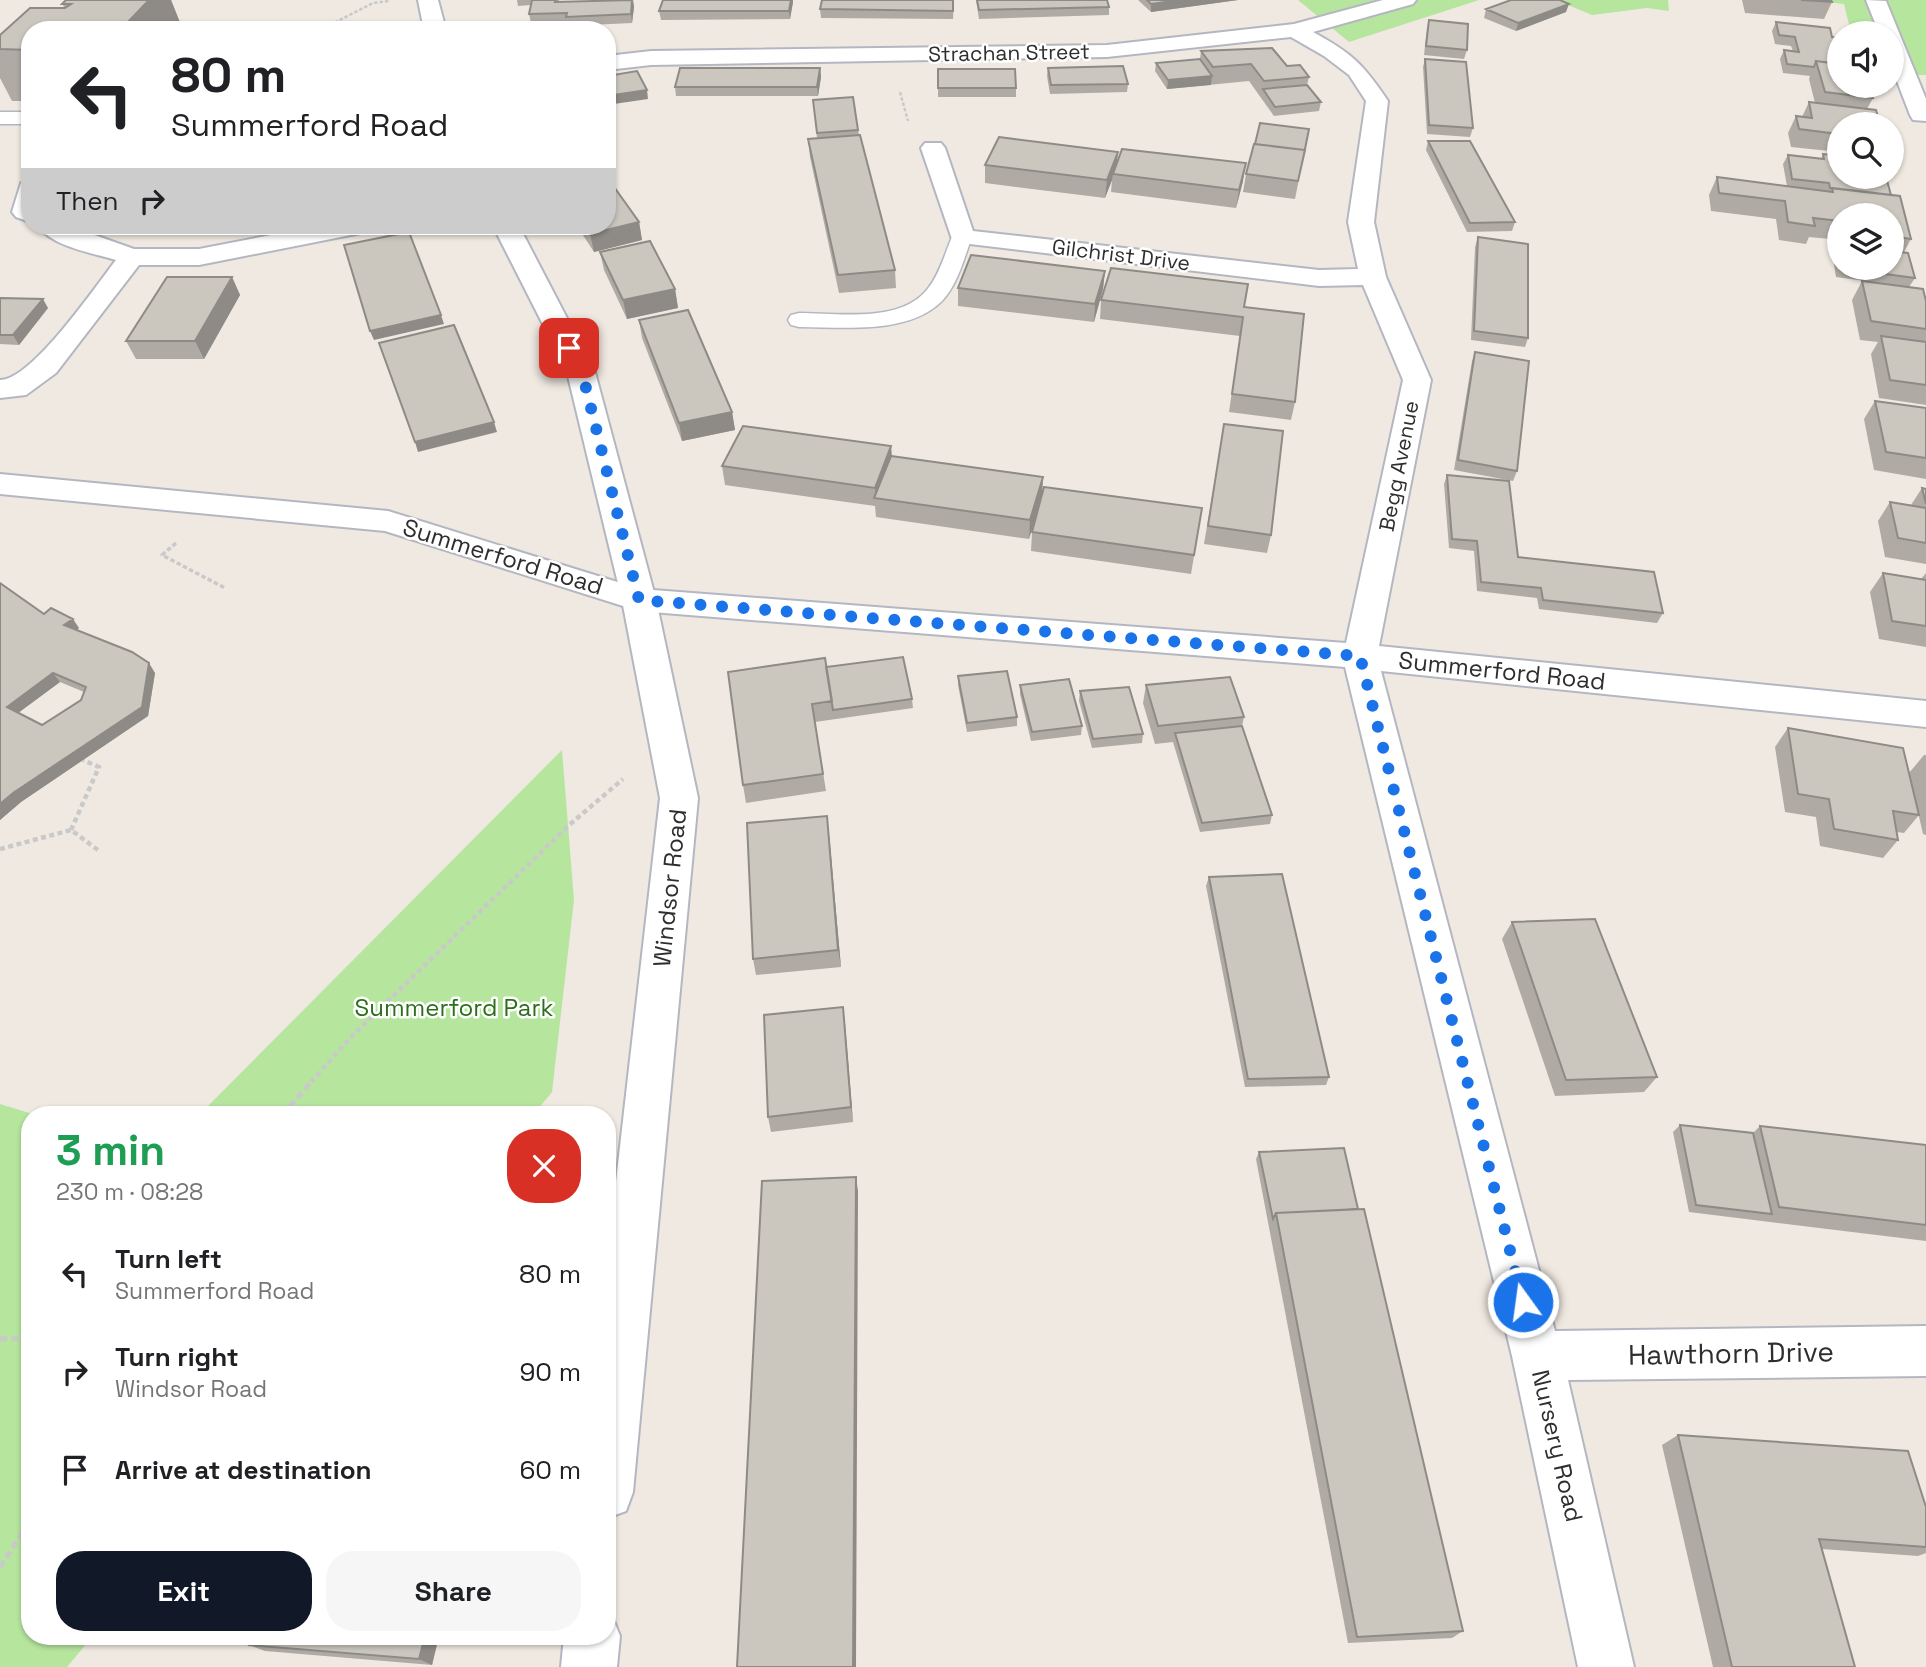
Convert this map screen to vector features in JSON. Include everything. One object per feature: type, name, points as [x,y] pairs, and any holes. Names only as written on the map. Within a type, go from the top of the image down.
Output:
[{"type":"street","points":[[428,0],[433,21]]},
{"type":"street","name":"Strachan Street","points":[[616,62],[651,58],[1107,51],[1295,30],[1406,0]]},
{"type":"street","points":[[1876,1],[1884,21]]},
{"type":"street","name":"Begg Avenue","points":[[1295,30],[1332,51],[1357,71],[1377,101],[1361,222],[1373,277],[1417,380],[1360,656]]},
{"type":"street","points":[[1904,68],[1924,114],[1923,140]]},
{"type":"street","points":[[933,148],[961,237]]},
{"type":"street","points":[[67,235],[132,257],[199,257],[300,235]]},
{"type":"street","name":"Windsor Road","points":[[511,235],[582,372],[639,600],[679,798],[616,1405]]},
{"type":"street","name":"Gilchrist Drive","points":[[961,237],[1319,278],[1373,277]]},
{"type":"street","points":[[0,388],[16,389],[46,367],[132,257]]},
{"type":"street","name":"Summerford Road","points":[[0,484],[388,521],[639,600],[1360,656],[1926,715]]},
{"type":"street","name":"Nursery Road","points":[[1360,656],[1537,1356],[1606,1667]]},
{"type":"street","name":"Hawthorn Drive","points":[[1537,1356],[1926,1351]]},
{"type":"street","points":[[589,1667],[591,1645]]},
{"type":"lane","points":[[0,118],[21,118]]},
{"type":"lane","points":[[799,320],[886,318],[922,306],[940,288],[961,237]]},
{"type":"path","points":[[338,21],[373,3],[400,0]]},
{"type":"path","points":[[889,54],[912,133],[933,148]]},
{"type":"path","points":[[218,505],[162,555],[225,587]]},
{"type":"path","points":[[290,1106],[353,1035],[568,826],[668,742]]},
{"type":"path","points":[[71,830],[99,767],[83,760]]},
{"type":"path","points":[[0,849],[71,830]]},
{"type":"path","points":[[71,830],[98,850]]},
{"type":"path","points":[[0,1339],[21,1338]]},
{"type":"path","points":[[0,1567],[21,1535]]},
{"type":"green space","points":[[1298,0],[1479,0],[1349,42]]},
{"type":"green space","points":[[1556,0],[1668,0],[1669,11],[1647,8],[1592,15]]},
{"type":"green space","points":[[1805,0],[1926,0],[1926,75],[1904,75],[1904,21],[1848,21],[1844,4]]},
{"type":"green space","name":"Summerford Park","points":[[562,750],[574,900],[552,1092],[540,1106],[208,1106]]},
{"type":"green space","points":[[0,1104],[21,1110],[21,1645],[85,1645],[67,1667],[0,1667]]},
{"type":"building","points":[[66,0],[149,0],[129,21],[21,21],[21,50],[0,49],[0,35],[30,8],[65,8],[71,4],[62,4]]},
{"type":"building","points":[[532,0],[632,0],[631,14],[566,17],[567,13],[529,14]]},
{"type":"building","points":[[663,0],[791,0],[789,11],[659,11]]},
{"type":"building","points":[[822,0],[953,0],[953,11],[820,9]]},
{"type":"building","points":[[977,0],[1107,0],[1109,7],[979,10]]},
{"type":"building","points":[[1147,0],[1180,0],[1151,4]]},
{"type":"building","points":[[1511,0],[1560,0],[1569,4],[1518,23],[1486,9]]},
{"type":"building","points":[[1429,20],[1468,24],[1467,50],[1426,46]]},
{"type":"building","points":[[1776,22],[1827,28],[1827,62],[1816,61],[1814,67],[1787,64],[1784,50],[1799,52],[1795,37],[1779,35]]},
{"type":"building","points":[[1272,48],[1287,66],[1300,65],[1309,77],[1264,81],[1251,64],[1213,67],[1201,51]]},
{"type":"building","points":[[1200,59],[1212,76],[1168,80],[1156,63]]},
{"type":"building","points":[[1425,59],[1466,62],[1473,128],[1429,125]]},
{"type":"building","points":[[1816,61],[1827,62],[1825,92]]},
{"type":"building","points":[[1123,66],[1128,84],[1051,85],[1048,68]]},
{"type":"building","points":[[680,68],[820,68],[817,87],[675,87]]},
{"type":"building","points":[[938,69],[1015,69],[1016,88],[938,88]]},
{"type":"building","points":[[637,71],[647,90],[616,95],[616,74]]},
{"type":"building","points":[[1307,85],[1321,102],[1275,107],[1263,89]]},
{"type":"building","points":[[853,97],[858,130],[817,133],[813,100]]},
{"type":"building","points":[[1809,102],[1877,112],[1827,112],[1827,132],[1799,129],[1796,116],[1812,118]]},
{"type":"building","points":[[1260,123],[1309,129],[1305,150],[1255,144]]},
{"type":"building","points":[[860,135],[895,270],[838,275],[808,139]]},
{"type":"building","points":[[999,137],[1118,152],[1107,180],[985,165]]},
{"type":"building","points":[[1428,141],[1470,141],[1515,222],[1470,223]]},
{"type":"building","points":[[1254,144],[1305,150],[1298,181],[1246,174]]},
{"type":"building","points":[[1122,149],[1246,163],[1239,190],[1113,174]]},
{"type":"building","points":[[1823,154],[1827,154],[1827,183],[1792,179],[1788,155],[1824,159]]},
{"type":"building","points":[[1717,177],[1833,192],[1832,189],[1840,189],[1900,196],[1902,203],[1827,203],[1827,220],[1813,218],[1815,226],[1788,222],[1785,201],[1719,193]]},
{"type":"building","points":[[1839,189],[1889,189],[1891,195]]},
{"type":"building","points":[[616,190],[639,222],[616,228]]},
{"type":"building","points":[[1904,212],[1911,239],[1904,238]]},
{"type":"building","points":[[394,235],[410,235],[441,315],[370,331],[344,245]]},
{"type":"building","points":[[1478,237],[1528,244],[1528,338],[1474,331]]},
{"type":"building","points":[[650,241],[675,289],[623,300],[600,252]]},
{"type":"building","points":[[1904,252],[1908,253],[1915,278],[1904,277]]},
{"type":"building","points":[[971,255],[1105,271],[1095,304],[958,288]]},
{"type":"building","points":[[1111,268],[1248,284],[1244,307],[1304,314],[1295,402],[1232,394],[1243,317],[1101,300]]},
{"type":"building","points":[[167,277],[232,277],[195,341],[126,341]]},
{"type":"building","points":[[1862,281],[1923,289],[1926,329],[1871,321]]},
{"type":"building","points":[[0,298],[43,299],[13,335],[0,335]]},
{"type":"building","points":[[688,310],[732,412],[679,423],[639,320]]},
{"type":"building","points":[[454,325],[494,422],[415,442],[379,343]]},
{"type":"building","points":[[1881,336],[1926,342],[1926,385],[1890,380]]},
{"type":"building","points":[[1475,352],[1529,361],[1517,471],[1458,460]]},
{"type":"building","points":[[1875,401],[1926,408],[1926,458],[1886,452]]},
{"type":"building","points":[[1224,424],[1283,431],[1271,535],[1208,526]]},
{"type":"building","points":[[743,426],[891,446],[875,488],[722,466]]},
{"type":"building","points":[[891,456],[1043,477],[1030,520],[874,498]]},
{"type":"building","points":[[1447,475],[1509,481],[1518,557],[1654,572],[1663,613],[1543,600],[1541,588],[1481,582],[1477,541],[1452,539]]},
{"type":"building","points":[[1044,487],[1202,508],[1194,555],[1032,532]]},
{"type":"building","points":[[1890,502],[1926,508],[1926,543],[1898,538]]},
{"type":"building","points":[[1883,573],[1926,580],[1926,626],[1892,621]]},
{"type":"building","points":[[0,583],[44,614],[51,608],[73,619],[64,625],[132,652],[149,663],[142,707],[0,804]],"holes":[[[53,673],[86,687],[81,700],[42,725],[7,707]]]},
{"type":"building","points":[[903,657],[912,699],[833,710],[826,667]]},
{"type":"building","points":[[825,658],[832,701],[812,704],[823,774],[743,785],[728,672]]},
{"type":"building","points":[[1007,671],[1017,717],[967,723],[958,676]]},
{"type":"building","points":[[1230,677],[1244,717],[1158,726],[1146,685]]},
{"type":"building","points":[[1069,679],[1082,726],[1032,732],[1020,685]]},
{"type":"building","points":[[1129,687],[1143,734],[1093,739],[1080,691]]},
{"type":"building","points":[[1242,726],[1272,815],[1202,823],[1175,733]]},
{"type":"building","points":[[1788,728],[1903,748],[1919,815],[1893,811],[1898,840],[1834,829],[1829,799],[1798,794]]},
{"type":"building","points":[[827,816],[838,950],[753,959],[747,823]]},
{"type":"building","points":[[1282,874],[1329,1077],[1248,1079],[1209,877]]},
{"type":"building","points":[[1595,919],[1657,1077],[1566,1080],[1512,922]]},
{"type":"building","points":[[843,1007],[851,1107],[768,1117],[764,1015]]},
{"type":"building","points":[[1680,1125],[1753,1133],[1772,1214],[1696,1205]]},
{"type":"building","points":[[1760,1126],[1926,1145],[1926,1225],[1779,1207]]},
{"type":"building","points":[[1344,1148],[1358,1209],[1276,1213],[1273,1219],[1259,1152]]},
{"type":"building","points":[[856,1177],[853,1667],[737,1667],[762,1181]]},
{"type":"building","points":[[1364,1209],[1463,1631],[1357,1637],[1276,1213]]},
{"type":"building","points":[[1678,1435],[1908,1451],[1926,1507],[1926,1547],[1819,1539],[1855,1667],[1732,1667]]},
{"type":"building","points":[[249,1645],[423,1645],[419,1659]]},
{"type":"route","points":[[569,348],[582,372],[639,600],[1360,656],[1523,1302]]}]
